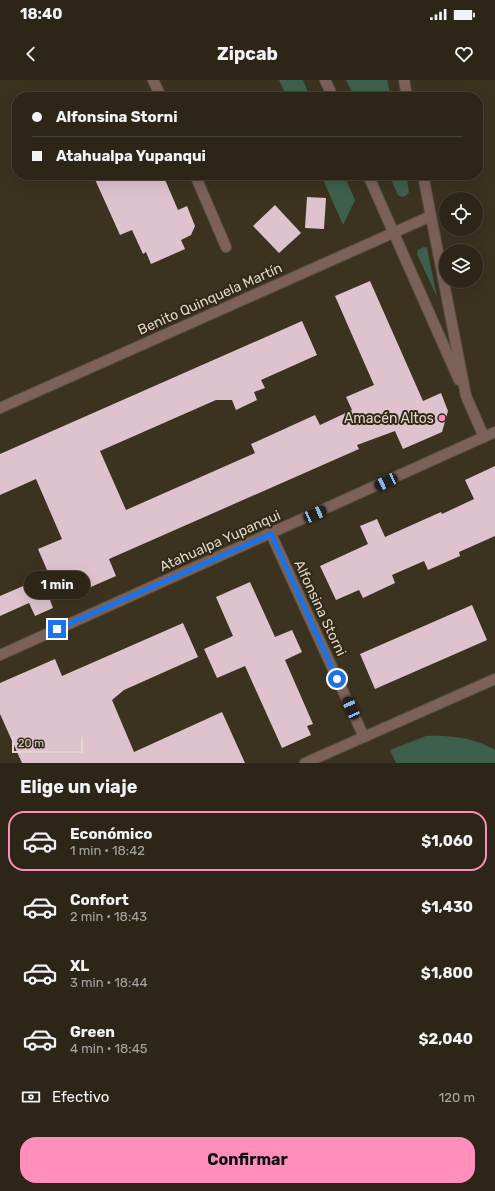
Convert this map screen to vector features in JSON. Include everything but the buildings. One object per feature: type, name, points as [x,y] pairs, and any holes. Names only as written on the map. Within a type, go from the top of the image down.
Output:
[{"type":"street","points":[[153,80],[159,92]]},
{"type":"street","points":[[326,80],[331,92]]},
{"type":"street","points":[[404,80],[406,92]]},
{"type":"street","points":[[197,180],[226,247]]},
{"type":"street","points":[[370,180],[484,437]]},
{"type":"street","points":[[424,180],[466,396]]},
{"type":"street","name":"Benito Quinquela Martín","points":[[0,408],[431,216]]},
{"type":"street","name":"Atahualpa Yupanqui","points":[[0,655],[495,432]]},
{"type":"street","name":"Alfonsina Storni","points":[[271,534],[364,737]]},
{"type":"street","points":[[305,763],[495,679]]},
{"type":"green space","points":[[279,80],[303,80],[308,92],[285,92]]},
{"type":"green space","points":[[346,80],[387,80],[390,92],[352,92]]},
{"type":"green space","points":[[323,180],[346,180],[355,200],[343,225]]},
{"type":"green space","points":[[391,180],[407,180],[409,192],[407,195],[402,197],[398,195]]},
{"type":"green space","points":[[424,247],[427,248],[437,297],[417,254],[418,250]]},
{"type":"green space","points":[[426,736],[462,738],[487,746],[495,750],[495,763],[396,763],[390,750]]},
{"type":"place","name":"Amacén Altos","points":[[442,418]]},
{"type":"route","points":[[57,629],[271,534],[337,679]]}]
